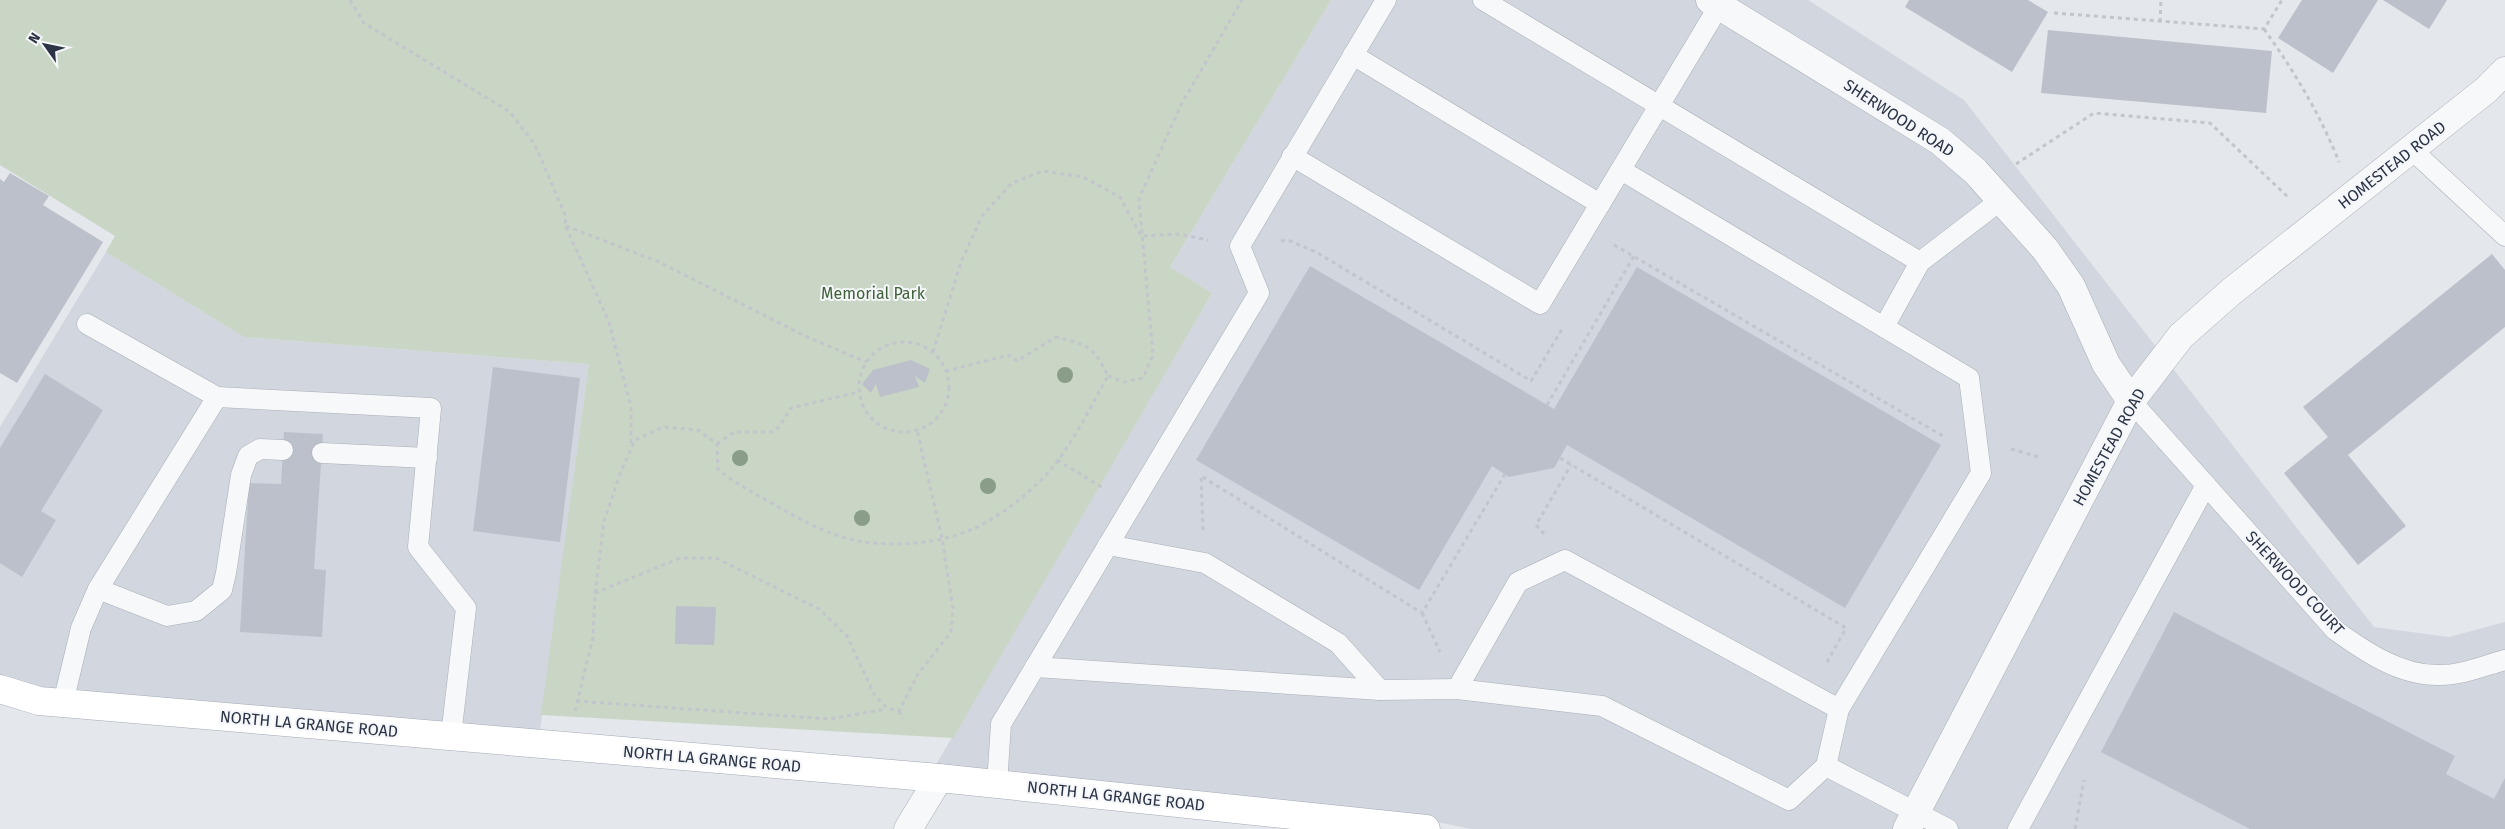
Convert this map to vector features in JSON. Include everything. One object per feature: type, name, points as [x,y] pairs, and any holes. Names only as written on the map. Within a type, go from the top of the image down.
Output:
[{"type":"main road","name":"NORTH LA GRANGE ROAD","points":[[0,689],[39,701],[938,778],[1426,829]]},
{"type":"street","name":"SHERWOOD ROAD","points":[[1714,3],[1940,141],[1975,171],[2045,249],[2071,286],[2106,364],[2131,401]]},
{"type":"street","name":"HOMESTEAD ROAD","points":[[1911,821],[2131,401],[2181,336],[2232,291],[2486,90],[2505,71]]},
{"type":"street","points":[[908,829],[938,778]]},
{"type":"lane","points":[[997,784],[1001,724],[1259,293],[1240,246],[1386,0]]},
{"type":"lane","points":[[1483,0],[1920,262]]},
{"type":"lane","points":[[1292,156],[1540,304],[1659,106],[1714,3]]},
{"type":"lane","points":[[1352,55],[1600,204]]},
{"type":"lane","points":[[2411,149],[2505,236]]},
{"type":"lane","points":[[1035,668],[1380,690],[1457,689],[1602,706],[1789,800],[1826,766],[1839,709],[1981,474],[1969,378],[1621,170]]},
{"type":"lane","points":[[1884,327],[1920,262],[2001,200]]},
{"type":"lane","points":[[87,324],[217,397],[431,408],[418,547],[466,608],[451,736]]},
{"type":"lane","points":[[63,702],[82,628],[98,589],[217,397]]},
{"type":"lane","name":"SHERWOOD COURT","points":[[2131,401],[2335,630],[2362,650],[2399,667],[2436,676],[2470,671],[2505,660]]},
{"type":"lane","points":[[98,589],[167,616],[196,611],[222,590],[240,474],[248,456],[260,449],[283,450]]},
{"type":"lane","points":[[322,453],[427,458]]},
{"type":"lane","points":[[2018,829],[2206,485]]},
{"type":"lane","points":[[1108,545],[1205,563],[1338,643],[1380,690]]},
{"type":"lane","points":[[1457,689],[1518,582],[1565,560],[1839,709]]},
{"type":"lane","points":[[1826,766],[1911,821],[1948,829]]},
{"type":"path","points":[[350,0],[364,22],[510,112],[535,144],[566,217],[565,225],[609,322],[631,407],[632,448]]},
{"type":"path","points":[[946,371],[1009,354],[1017,361],[1056,337],[1078,342],[1096,353],[1108,376],[1124,382],[1143,378],[1153,355],[1139,199],[1181,105],[1242,0]]},
{"type":"path","points":[[2160,22],[2161,0]]},
{"type":"path","points":[[2264,29],[2282,0]]},
{"type":"path","points":[[2054,14],[2264,29]]},
{"type":"path","points":[[2264,29],[2324,124],[2340,165]]},
{"type":"path","points":[[2008,170],[2094,113],[2210,123],[2294,202]]},
{"type":"path","points":[[933,352],[961,262],[982,216],[1012,183],[1043,171],[1083,177],[1120,197],[1141,236]]},
{"type":"path","points":[[565,225],[659,262],[803,335],[866,362]]},
{"type":"path","points":[[1141,236],[1178,234],[1240,246],[1288,240],[1316,252],[1531,381],[1566,321]]},
{"type":"path","points":[[1612,244],[1942,436],[1976,433]]},
{"type":"path","points":[[1547,405],[1634,256]]},
{"type":"path","points":[[897,342],[910,342],[933,352],[946,371],[949,383],[945,407],[928,425],[917,430],[895,431],[875,422],[862,403],[859,392],[859,381],[866,362],[885,346],[897,342]]},
{"type":"path","points":[[717,444],[718,469],[734,483],[803,521],[833,534],[857,541],[880,544],[910,543],[942,538],[970,530],[1029,491],[1069,446],[1108,376]]},
{"type":"path","points":[[717,444],[734,432],[772,432],[779,427],[791,408],[859,392]]},
{"type":"path","points":[[570,746],[576,701],[594,638],[595,593],[604,522],[620,474],[635,440],[663,427],[698,430],[717,444]]},
{"type":"path","points":[[899,711],[918,674],[951,632],[953,609],[942,538],[917,430]]},
{"type":"path","points":[[1560,458],[1846,628],[1826,662],[1839,709]]},
{"type":"path","points":[[1057,460],[1103,488]]},
{"type":"path","points":[[1565,560],[1536,525],[1571,464]]},
{"type":"path","points":[[1205,563],[1201,476],[1422,613],[1505,474]]},
{"type":"path","points":[[595,593],[680,558],[716,558],[820,609],[848,636],[874,696],[887,708]]},
{"type":"path","points":[[576,701],[829,719],[887,708],[899,711],[903,719]]},
{"type":"shaded area","points":[[1331,0],[1808,0],[1964,100],[2374,627],[2449,637],[2505,622],[2505,829],[1472,829],[1442,823],[934,768],[1212,293],[1170,267]]},
{"type":"shaded area","points":[[106,252],[244,337],[589,364],[539,738],[58,695],[0,678],[0,427]]},
{"type":"green space","name":"Memorial Park","points":[[0,0],[1331,0],[1170,267],[1212,293],[953,738],[541,715],[589,364],[244,337],[106,252],[115,236],[0,165]]},
{"type":"building","points":[[1909,0],[2028,0],[2048,12],[2012,72],[1905,7]]},
{"type":"building","points":[[2302,0],[2378,0],[2333,73],[2278,38]]},
{"type":"building","points":[[2383,0],[2447,0],[2429,29]]},
{"type":"building","points":[[2048,30],[2272,51],[2266,113],[2041,93]]},
{"type":"building","points":[[10,173],[49,196],[43,205],[103,242],[17,383],[0,373],[0,179],[4,182]]},
{"type":"building","points":[[2492,254],[2505,270],[2505,327],[2348,455],[2406,526],[2358,565],[2284,473],[2328,437],[2303,407]]},
{"type":"building","points":[[1310,266],[1554,409],[1637,267],[1941,445],[1845,608],[1567,445],[1554,468],[1509,477],[1492,466],[1419,590],[1196,460]]},
{"type":"building","points":[[911,360],[930,369],[925,383],[915,376],[919,387],[880,397],[876,384],[871,393],[862,384],[873,370]]},
{"type":"building","points":[[493,367],[580,378],[560,542],[473,531]]},
{"type":"building","points":[[45,374],[103,410],[41,511],[56,520],[22,577],[0,563],[0,448]]},
{"type":"building","points":[[284,432],[323,434],[314,569],[326,570],[322,637],[240,632],[249,483],[281,484]]},
{"type":"building","points":[[676,606],[716,607],[714,645],[675,644]]},
{"type":"building","points":[[2174,612],[2455,756],[2446,774],[2494,799],[2505,778],[2505,829],[2250,829],[2101,752]]}]
